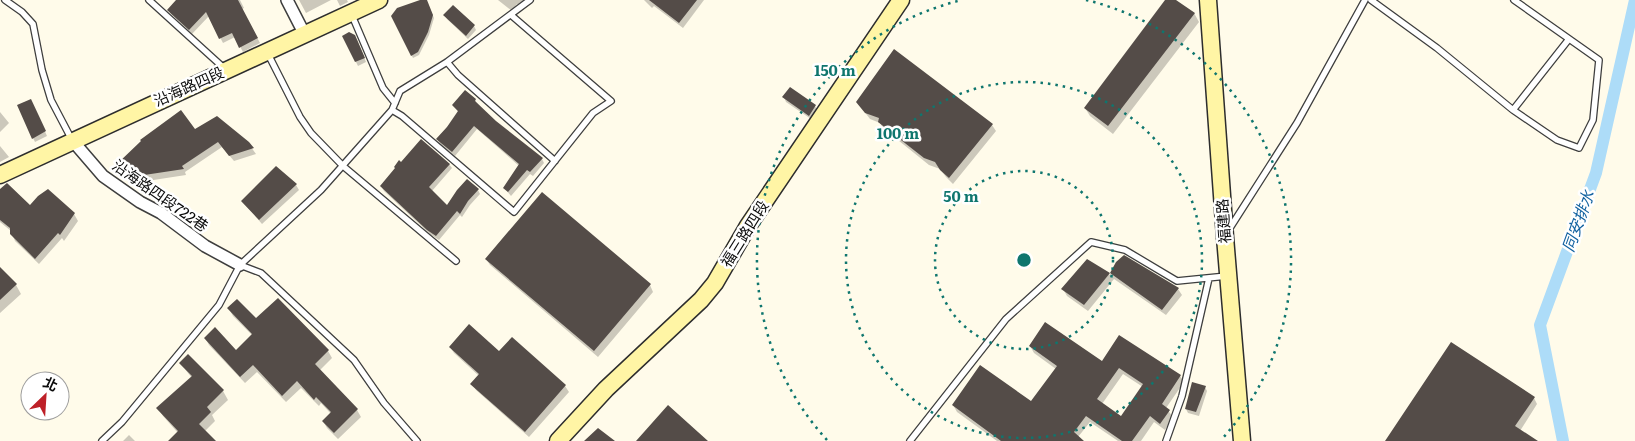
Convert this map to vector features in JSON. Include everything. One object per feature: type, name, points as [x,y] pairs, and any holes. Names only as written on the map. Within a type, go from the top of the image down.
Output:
[{"type":"street","points":[[287,0],[305,35]]},
{"type":"street","name":"沿海路四段","points":[[0,175],[72,140],[227,71],[379,0]]},
{"type":"street","name":"福三路四段","points":[[558,441],[606,389],[701,300],[715,284],[748,226],[901,0]]},
{"type":"street","name":"福建路","points":[[1208,0],[1242,441]]},
{"type":"street","name":"沿海路四段722巷","points":[[72,140],[103,176],[140,202],[161,213],[205,246],[240,265]]},
{"type":"lane","points":[[5,0],[22,12],[33,24],[42,70],[51,100],[72,140]]},
{"type":"lane","points":[[148,0],[227,71]]},
{"type":"lane","points":[[102,441],[128,415],[218,305],[240,265],[321,190],[392,110],[400,91],[447,62],[530,0]]},
{"type":"lane","points":[[1225,237],[1297,124],[1366,0]]},
{"type":"lane","points":[[1371,0],[1437,48],[1513,110],[1557,140],[1579,148],[1593,120],[1599,60],[1514,0]]},
{"type":"lane","points":[[351,13],[383,88],[395,103]]},
{"type":"lane","points":[[392,110],[402,116],[514,212],[593,113],[611,101],[511,15]]},
{"type":"lane","points":[[1513,110],[1569,39]]},
{"type":"lane","points":[[267,52],[300,117],[311,133],[342,166],[456,261]]},
{"type":"lane","points":[[447,62],[555,161]]},
{"type":"lane","points":[[910,441],[1006,319],[1091,242],[1125,250],[1177,281],[1228,276]]},
{"type":"lane","points":[[240,265],[261,273],[354,360],[384,402],[417,441]]},
{"type":"lane","points":[[1166,441],[1182,396],[1209,278]]},
{"type":"building","points":[[176,0],[238,0],[258,38],[239,48],[232,33],[219,39],[206,12],[189,30],[167,10]]},
{"type":"building","points":[[420,0],[427,0],[433,15],[428,32],[418,52],[411,56],[391,16],[397,8]]},
{"type":"building","points":[[649,0],[697,0],[679,23]]},
{"type":"building","points":[[1165,0],[1176,0],[1195,13],[1108,126],[1084,108]]},
{"type":"building","points":[[453,5],[475,25],[466,36],[443,15]]},
{"type":"building","points":[[349,32],[355,35],[365,58],[355,62],[342,36]]},
{"type":"building","points":[[894,49],[993,124],[949,178],[940,170],[935,162],[924,158],[878,122],[879,118],[865,113],[856,102]]},
{"type":"building","points":[[790,87],[816,105],[809,116],[782,97]]},
{"type":"building","points":[[465,90],[496,121],[543,158],[530,172],[527,170],[508,192],[503,188],[519,164],[474,126],[452,152],[436,139],[458,111],[452,105]]},
{"type":"building","points":[[31,99],[46,131],[32,139],[17,105]]},
{"type":"building","points":[[181,110],[195,129],[217,116],[254,148],[229,156],[218,142],[182,166],[184,169],[131,177],[127,180],[118,163],[140,140]]},
{"type":"building","points":[[421,139],[450,164],[429,187],[447,205],[467,179],[479,189],[460,214],[457,211],[436,236],[427,230],[380,186],[399,160],[401,162]]},
{"type":"building","points":[[276,166],[297,184],[259,220],[241,201]]},
{"type":"building","points":[[7,183],[30,205],[48,189],[75,213],[60,235],[58,233],[35,259],[10,234],[10,228],[0,220],[0,189]]},
{"type":"building","points":[[542,192],[651,284],[594,351],[485,259]]},
{"type":"building","points":[[1124,255],[1179,288],[1162,310],[1110,273],[1116,262]]},
{"type":"building","points":[[1087,259],[1110,273],[1084,305],[1061,289]]},
{"type":"building","points":[[0,267],[17,284],[0,300]]},
{"type":"building","points":[[278,298],[329,350],[315,364],[358,409],[334,433],[322,421],[331,412],[316,397],[314,400],[297,381],[282,396],[253,365],[240,377],[204,338],[215,327],[236,350],[252,334],[227,308],[237,299],[256,318]]},
{"type":"building","points":[[1045,322],[1102,361],[1119,335],[1181,375],[1162,404],[1170,410],[1160,424],[1150,416],[1132,441],[1122,441],[1086,416],[1074,432],[1084,441],[1001,441],[952,405],[980,365],[1031,401],[1057,366],[1029,346]],"holes":[[[1119,368],[1143,384],[1121,416],[1097,399]]]},
{"type":"building","points":[[469,324],[499,351],[512,337],[566,385],[525,432],[470,384],[479,374],[449,347]]},
{"type":"building","points":[[1451,342],[1535,397],[1515,426],[1538,441],[1385,441]]},
{"type":"building","points":[[188,354],[224,390],[207,407],[211,412],[199,424],[216,441],[168,441],[178,431],[156,408],[192,376],[179,363]]},
{"type":"building","points":[[1192,382],[1206,386],[1196,412],[1185,409]]},
{"type":"building","points":[[668,405],[708,441],[636,441]]},
{"type":"building","points":[[598,428],[615,441],[584,441]]},
{"type":"waterway","name":"同安排水","points":[[1563,441],[1540,325],[1596,173],[1635,0]]}]
